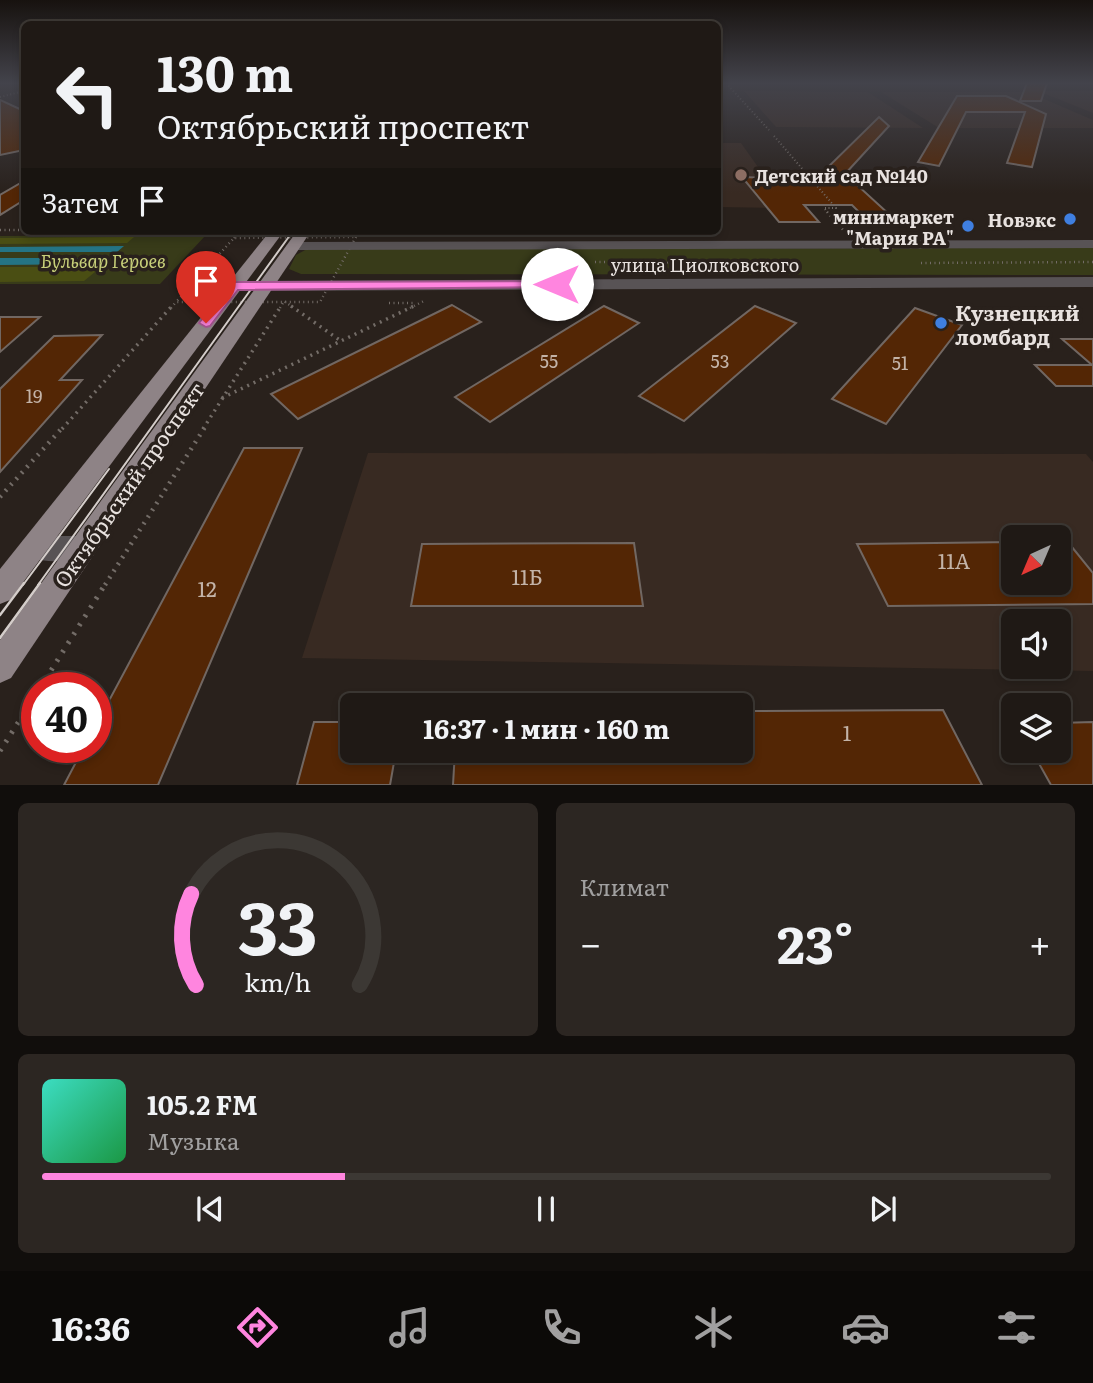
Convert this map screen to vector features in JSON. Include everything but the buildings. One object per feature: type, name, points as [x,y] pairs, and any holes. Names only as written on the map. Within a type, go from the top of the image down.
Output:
[{"type":"main road","name":"Октябрьский проспект","points":[[0,591],[234,286],[291,236]]},
{"type":"main road","name":"Октябрьский проспект","points":[[0,667],[265,286],[291,236]]},
{"type":"street","points":[[291,236],[1093,244]]},
{"type":"street","name":"улица Циолковского","points":[[234,286],[1093,282]]},
{"type":"street","points":[[33,548],[83,548]]},
{"type":"path","points":[[760,120],[769,130]]},
{"type":"path","points":[[774,136],[836,208],[824,208],[847,234]]},
{"type":"path","points":[[0,230],[21,230]]},
{"type":"path","points":[[778,259],[784,267]]},
{"type":"path","points":[[921,263],[1093,262]]},
{"type":"path","points":[[912,267],[925,266]]},
{"type":"path","points":[[222,398],[426,300]]},
{"type":"path","points":[[50,672],[284,301],[341,341]]},
{"type":"path","points":[[0,497],[176,302]]},
{"type":"path","points":[[0,751],[21,718]]},
{"type":"shaded area","points":[[769,120],[910,120],[923,128],[776,127]]},
{"type":"shaded area","points":[[926,120],[1093,120],[1093,128],[939,128]]},
{"type":"shaded area","name":"Детский сад №140","points":[[721,143],[741,143],[787,208],[721,207]]},
{"type":"shaded area","points":[[368,453],[1086,454],[1093,462],[1093,671],[1071,671],[1071,609],[1001,609],[1001,669],[302,658]]},
{"type":"green space","name":"Бульвар Героев","points":[[206,235],[160,284],[0,284],[0,236]]},
{"type":"green space","points":[[134,237],[127,243],[0,244],[0,238]]},
{"type":"green space","points":[[1093,248],[1093,275],[301,274],[289,269],[296,255],[307,249]]},
{"type":"green space","points":[[0,267],[101,267],[84,281],[0,282]]},
{"type":"water","points":[[124,246],[117,252],[0,252],[0,247]]},
{"type":"water","points":[[0,258],[110,258],[103,264],[0,265]]},
{"type":"tram line","points":[[38,585],[290,235]]},
{"type":"tram line","points":[[23,585],[109,469]]},
{"type":"tram line","points":[[0,615],[24,583]]},
{"type":"tram line","points":[[0,638],[40,583]]},
{"type":"place","name":"Детский сад №140","points":[[741,175]]},
{"type":"place","name":"Новэкс","points":[[1070,219]]},
{"type":"place","name":"минимаркет \"Мария РА\"","points":[[968,226]]},
{"type":"place","name":"Кузнецкий ломбард","points":[[941,323]]},
{"type":"route","points":[[206,323],[234,286],[557,284]]}]
